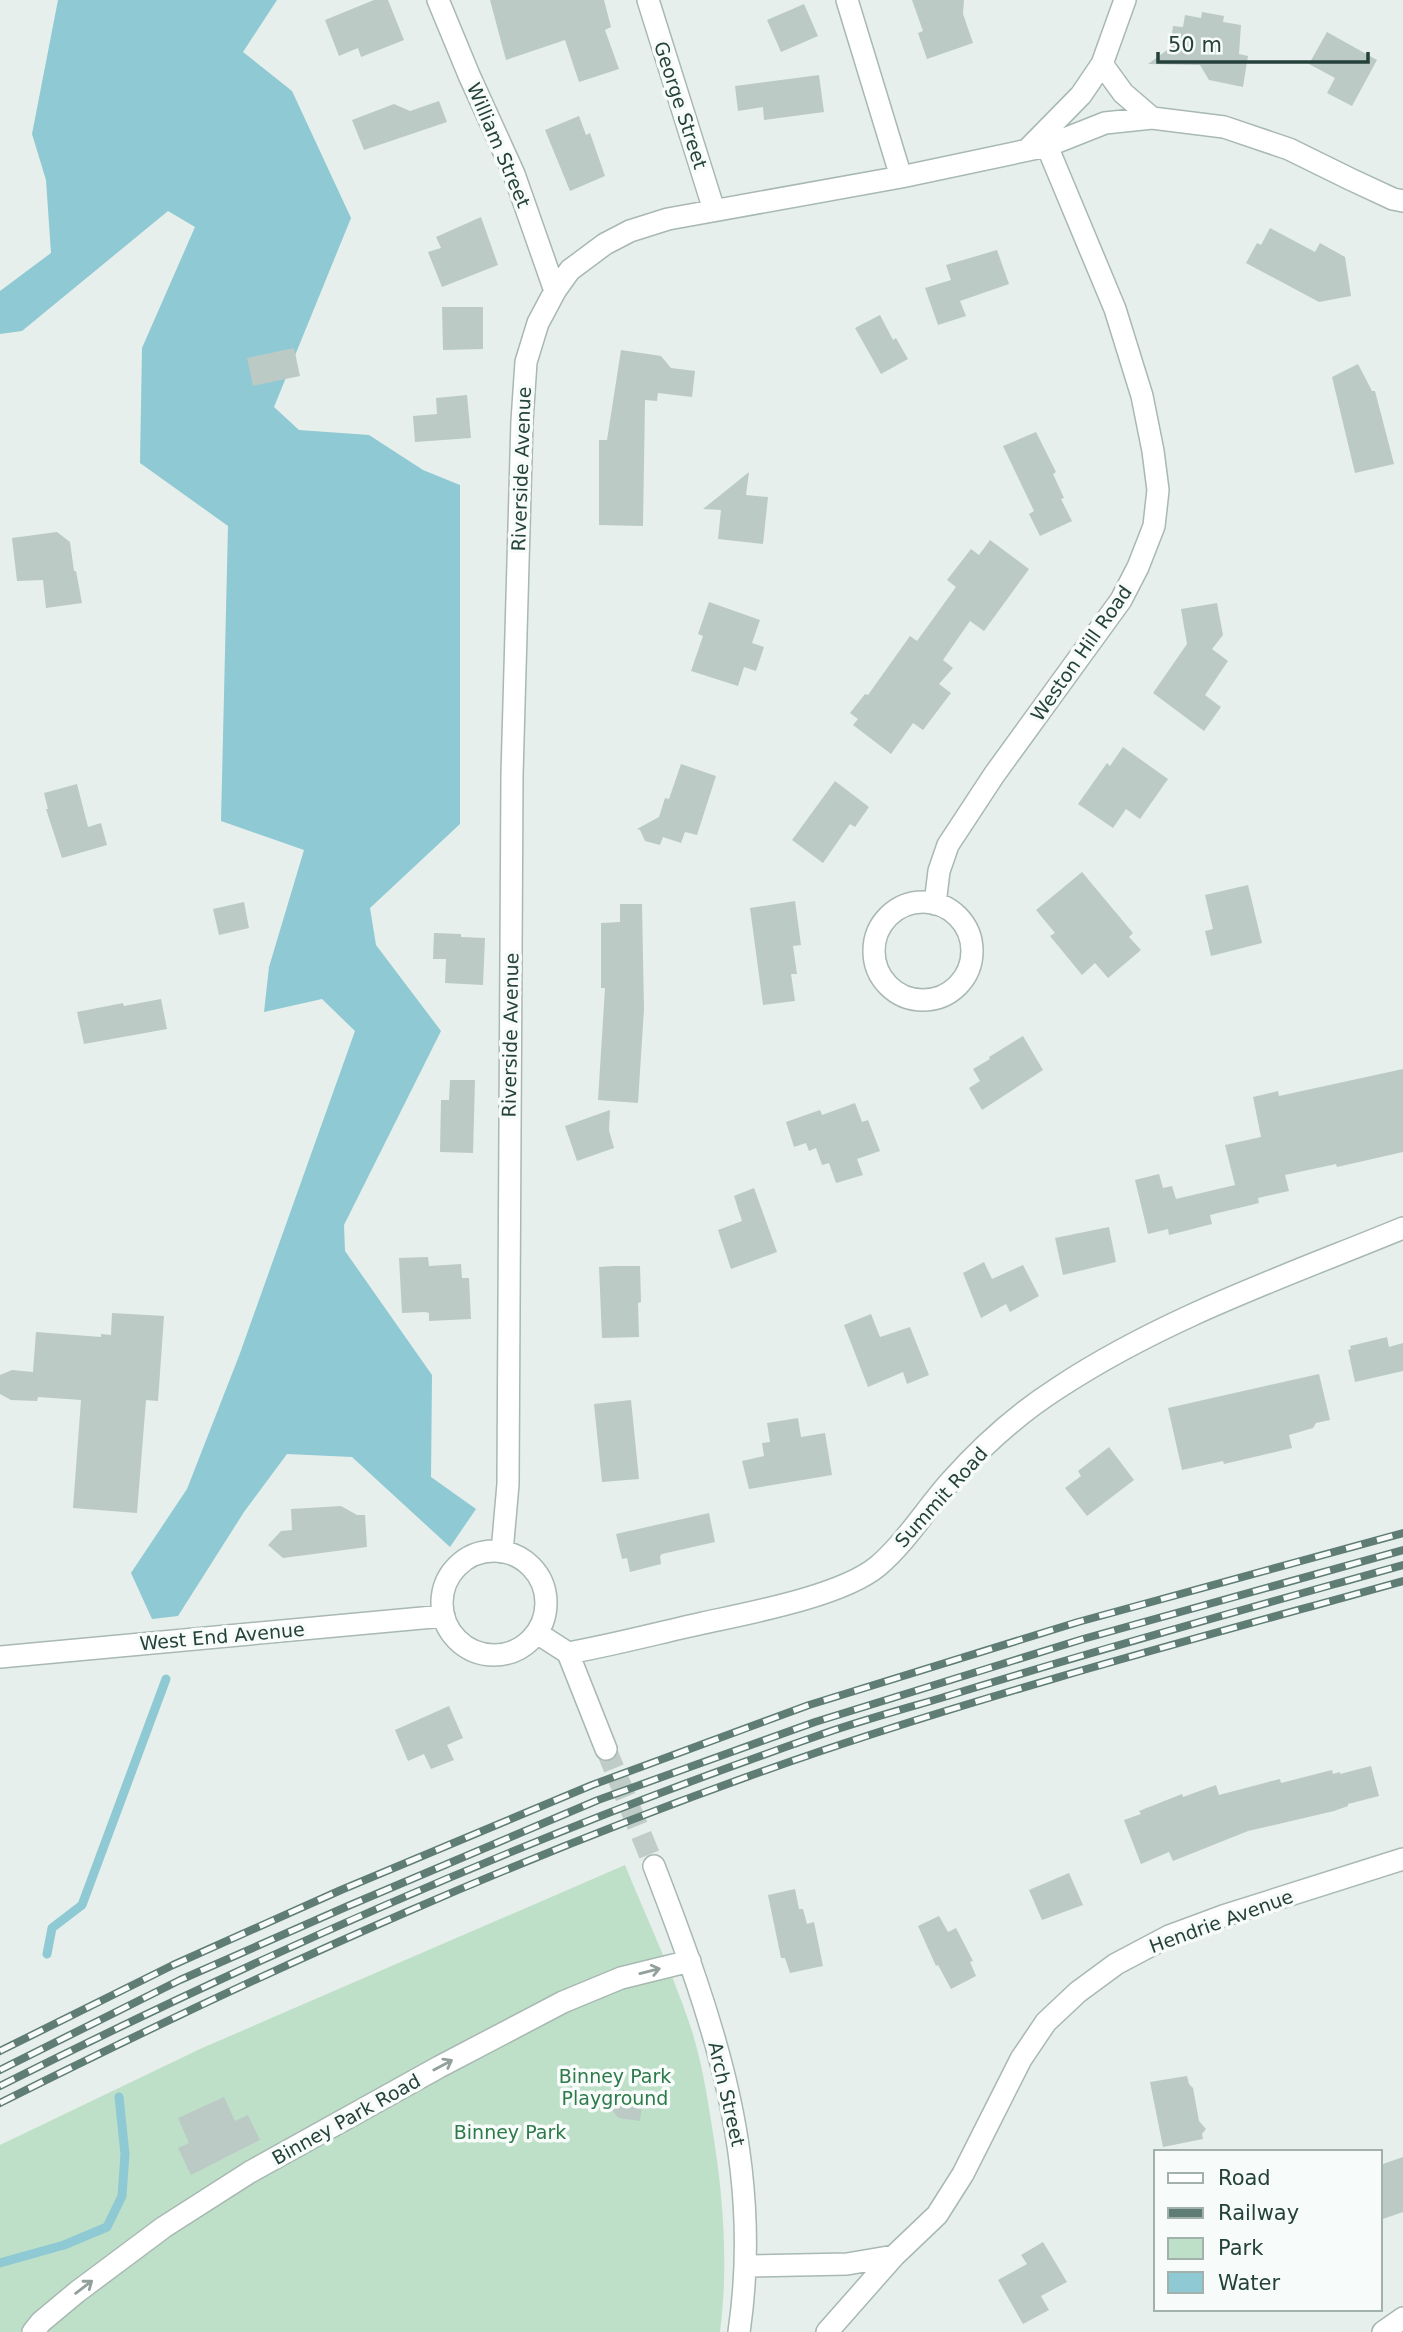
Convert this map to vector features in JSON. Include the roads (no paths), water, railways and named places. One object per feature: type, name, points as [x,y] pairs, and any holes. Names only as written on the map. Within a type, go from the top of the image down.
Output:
[{"type":"street","name":"William Street","points":[[438,0],[514,174],[555,291]]},
{"type":"street","name":"George Street","points":[[648,0],[715,210]]},
{"type":"street","points":[[847,0],[901,177]]},
{"type":"street","points":[[1026,151],[1081,95],[1102,64],[1125,0]]},
{"type":"street","points":[[1102,64],[1123,93],[1152,118]]},
{"type":"street","name":"Riverside Avenue","points":[[502,1552],[508,1484],[512,775],[522,421],[526,362],[538,323],[555,291],[570,270],[605,244],[630,231],[668,219],[901,177],[1026,151],[1047,146],[1105,123],[1152,118],[1237,131],[1289,149],[1393,199],[1403,201]]},
{"type":"street","name":"Weston Hill Road","points":[[935,904],[939,871],[948,845],[994,775],[1121,600],[1154,526],[1158,490],[1142,396],[1115,309],[1047,146]]},
{"type":"street","points":[[915,902],[935,904],[956,915],[963,924],[970,939],[968,969],[960,983],[948,993],[933,999],[917,1000],[902,996],[880,977],[875,963],[874,943],[881,924],[896,910],[915,902]]},
{"type":"street","name":"Summit Road","points":[[568,1653],[767,1609],[853,1580],[877,1567],[899,1545],[951,1481],[989,1442],[1056,1389],[1142,1338],[1403,1228]]},
{"type":"street","points":[[485,1552],[502,1552],[517,1556],[529,1564],[539,1576],[545,1590],[544,1620],[537,1633],[517,1650],[491,1655],[478,1653],[456,1639],[444,1616],[442,1599],[446,1583],[456,1568],[469,1558],[485,1552]]},
{"type":"street","name":"West End Avenue","points":[[0,1657],[444,1616]]},
{"type":"street","points":[[537,1633],[568,1653],[606,1749]]},
{"type":"street","name":"Hendrie Avenue","points":[[827,2332],[894,2256],[937,2215],[963,2174],[1021,2059],[1046,2022],[1078,1992],[1116,1964],[1169,1936],[1223,1916],[1403,1859]]},
{"type":"street","name":"Arch Street","points":[[654,1866],[690,1961],[723,2069],[737,2138],[747,2222],[746,2266],[739,2332]]},
{"type":"street","name":"Binney Park Road","points":[[33,2332],[77,2292],[164,2227],[262,2166],[439,2067],[563,2002],[621,1978],[690,1961]]},
{"type":"street","points":[[746,2266],[847,2264],[894,2256]]},
{"type":"street","points":[[1383,2332],[1403,2318]]},
{"type":"water","points":[[58,0],[277,0],[243,52],[292,91],[351,218],[274,407],[299,430],[369,435],[423,470],[460,485],[460,824],[370,908],[376,945],[441,1031],[344,1225],[345,1251],[432,1375],[431,1477],[476,1509],[450,1547],[352,1457],[287,1454],[244,1512],[178,1616],[152,1619],[131,1573],[187,1489],[239,1356],[355,1031],[322,999],[264,1012],[269,967],[304,850],[221,821],[228,526],[140,463],[142,348],[195,227],[168,211],[22,331],[0,334],[0,291],[51,253],[46,180],[32,134]]},
{"type":"waterway","points":[[47,1954],[52,1928],[82,1905],[166,1679]]},
{"type":"waterway","points":[[0,2263],[64,2245],[107,2227],[122,2196],[125,2154],[119,2097]]},
{"type":"tunnel","points":[[606,1749],[654,1866]]},
{"type":"railway","points":[[0,2051],[173,1965],[341,1890],[592,1785],[809,1705],[1078,1622],[1403,1533]]},
{"type":"railway","points":[[0,2070],[180,1980],[598,1800],[815,1722],[1083,1639],[1403,1550]]},
{"type":"railway","points":[[0,2086],[301,1942],[505,1854],[712,1773],[868,1719],[1403,1565]]},
{"type":"railway","points":[[0,2103],[202,2005],[406,1912],[718,1787],[968,1704],[1403,1581]]},
{"type":"park label","name":"Binney Park Playground","points":[[615,2087]]},
{"type":"park label","name":"Binney Park","points":[[510,2132]]}]
